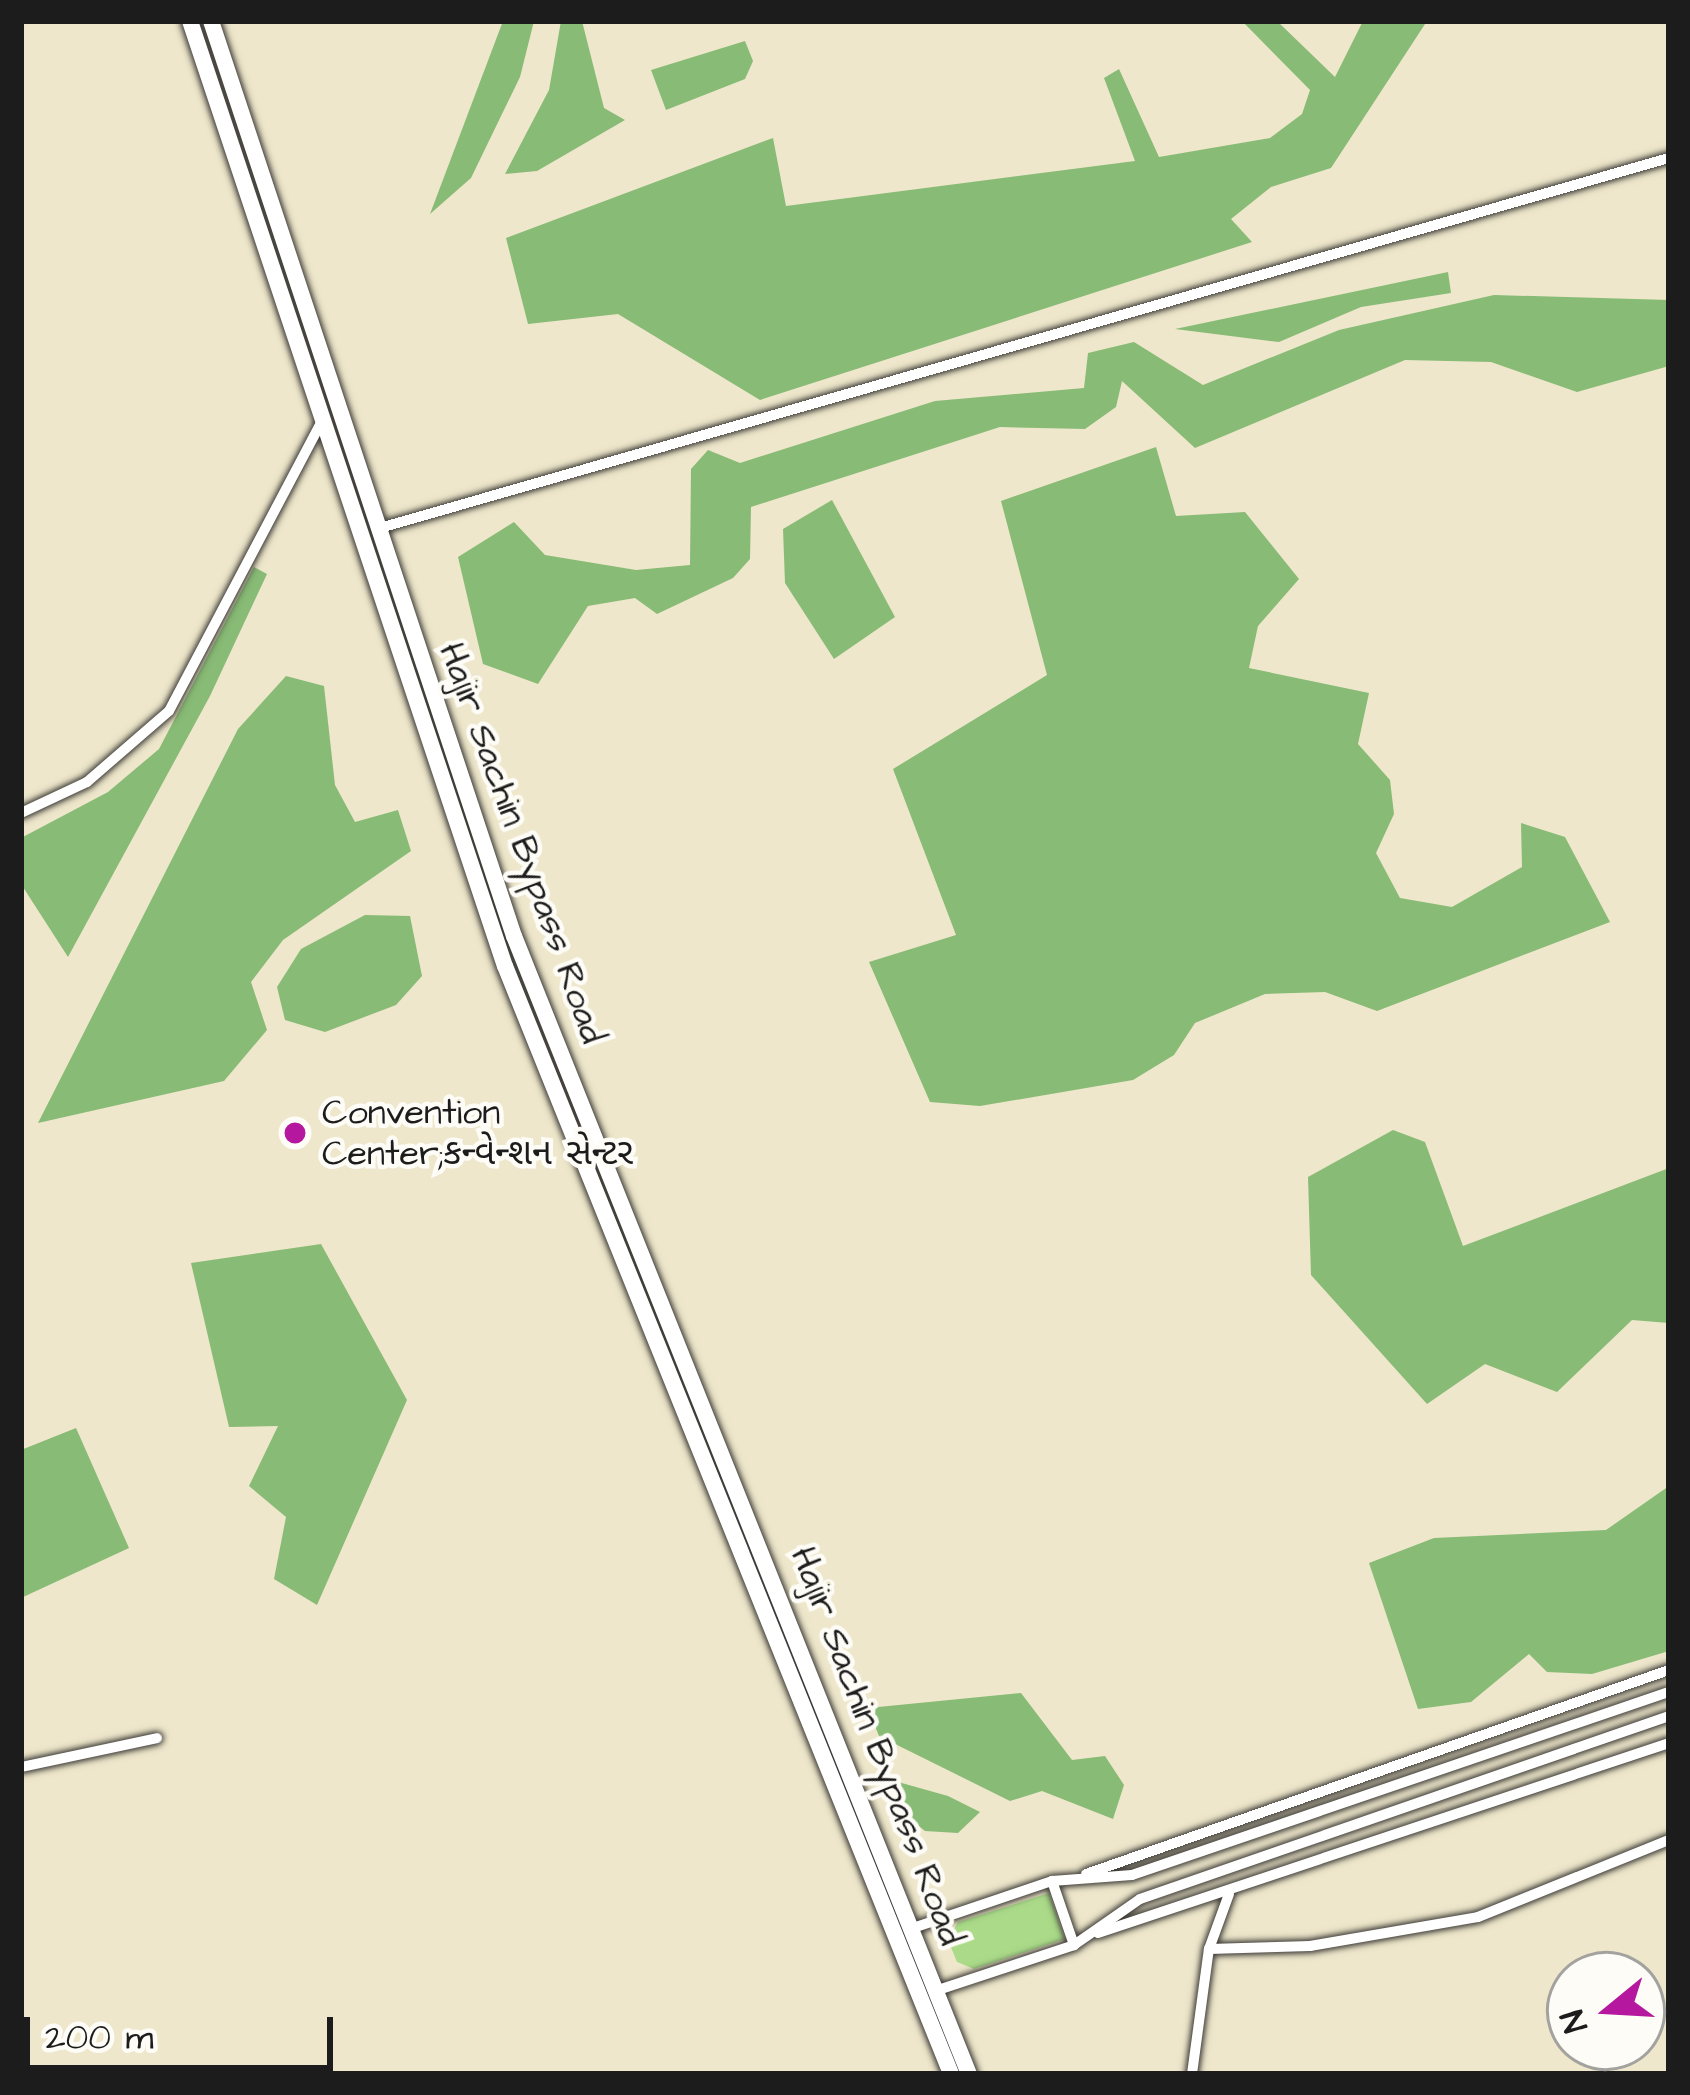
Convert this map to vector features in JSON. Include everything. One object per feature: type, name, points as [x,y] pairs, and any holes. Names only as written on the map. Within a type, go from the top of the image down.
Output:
[{"type":"highway","points":[[190,21],[505,966],[951,2074]]},
{"type":"highway","name":"Hajir Sachin Bypass Road","points":[[211,21],[514,936],[969,2074]]},
{"type":"street","points":[[380,528],[1669,158]]},
{"type":"street","points":[[21,813],[103,771],[170,711],[324,417]]},
{"type":"street","points":[[913,1928],[1669,1670]]},
{"type":"street","points":[[1059,1881],[1132,1875],[1669,1692]]},
{"type":"street","points":[[1079,1941],[1140,1899],[1669,1716]]},
{"type":"street","points":[[21,1767],[158,1738]]},
{"type":"street","points":[[935,1990],[1669,1743]]},
{"type":"street","points":[[1210,1949],[1310,1946],[1478,1917],[1669,1840]]},
{"type":"street","points":[[1059,1881],[1079,1941]]},
{"type":"street","points":[[1192,2074],[1210,1949],[1229,1894]]},
{"type":"green space","points":[[503,21],[534,21],[520,77],[471,178],[430,214]]},
{"type":"green space","points":[[561,21],[582,21],[604,108],[625,120],[537,171],[505,174],[549,90]]},
{"type":"green space","points":[[1242,21],[1277,21],[1335,77],[1363,21],[1427,21],[1331,168],[1271,187],[1231,219],[1252,242],[760,400],[618,314],[528,324],[506,238],[773,138],[786,206],[1135,161],[1104,78],[1119,69],[1159,157],[1270,138],[1302,114],[1310,90]]},
{"type":"green space","points":[[745,41],[753,61],[745,79],[666,110],[651,70]]},
{"type":"green space","points":[[1448,272],[1451,293],[1361,307],[1279,342],[1175,329]]},
{"type":"green space","points":[[1494,295],[1669,300],[1669,366],[1577,392],[1491,362],[1405,360],[1195,448],[1122,381],[1116,407],[1085,429],[1000,427],[751,507],[750,559],[733,578],[657,614],[635,598],[588,606],[538,684],[483,664],[458,557],[514,522],[545,555],[636,570],[690,565],[691,469],[708,450],[740,463],[935,401],[1084,388],[1088,353],[1134,342],[1203,385],[1339,330]]},
{"type":"green space","points":[[1156,447],[1176,516],[1245,512],[1299,579],[1258,626],[1249,668],[1369,693],[1358,744],[1390,780],[1394,814],[1376,853],[1400,898],[1452,907],[1522,867],[1521,823],[1565,837],[1610,922],[1377,1011],[1325,992],[1265,994],[1195,1023],[1174,1055],[1133,1080],[980,1106],[930,1102],[869,962],[956,935],[893,769],[1047,675],[1001,501]]},
{"type":"green space","points":[[832,500],[895,617],[834,659],[785,583],[783,529]]},
{"type":"green space","points":[[254,567],[267,574],[210,696],[68,957],[21,884],[21,838],[108,792],[159,749]]},
{"type":"green space","points":[[286,676],[324,686],[335,785],[355,822],[398,810],[411,851],[283,940],[251,982],[267,1030],[224,1081],[38,1123],[238,729]]},
{"type":"green space","points":[[365,915],[410,916],[422,976],[396,1005],[325,1032],[285,1020],[277,987],[301,949]]},
{"type":"green space","points":[[1393,1130],[1425,1142],[1463,1246],[1669,1168],[1669,1323],[1632,1320],[1557,1392],[1485,1364],[1427,1404],[1311,1275],[1308,1177]]},
{"type":"green space","points":[[321,1244],[407,1400],[317,1605],[274,1579],[286,1517],[249,1486],[278,1426],[229,1427],[191,1263]]},
{"type":"green space","points":[[76,1428],[129,1548],[21,1598],[21,1450]]},
{"type":"green space","points":[[1669,1486],[1669,1651],[1592,1674],[1547,1672],[1529,1654],[1471,1702],[1418,1709],[1369,1563],[1434,1538],[1606,1530]]},
{"type":"green space","points":[[1021,1693],[1072,1760],[1105,1756],[1124,1785],[1113,1819],[1042,1791],[1010,1801],[879,1736],[868,1708]]},
{"type":"green space","points":[[891,1780],[948,1796],[980,1812],[958,1833],[925,1831],[899,1810]]},
{"type":"green space","points":[[1049,1893],[1065,1939],[974,1969],[957,1962],[948,1940],[958,1922]]},
{"type":"place","name":"Convention Center;કન્વેન્શન સેન્ટર","points":[[295,1133]]}]
